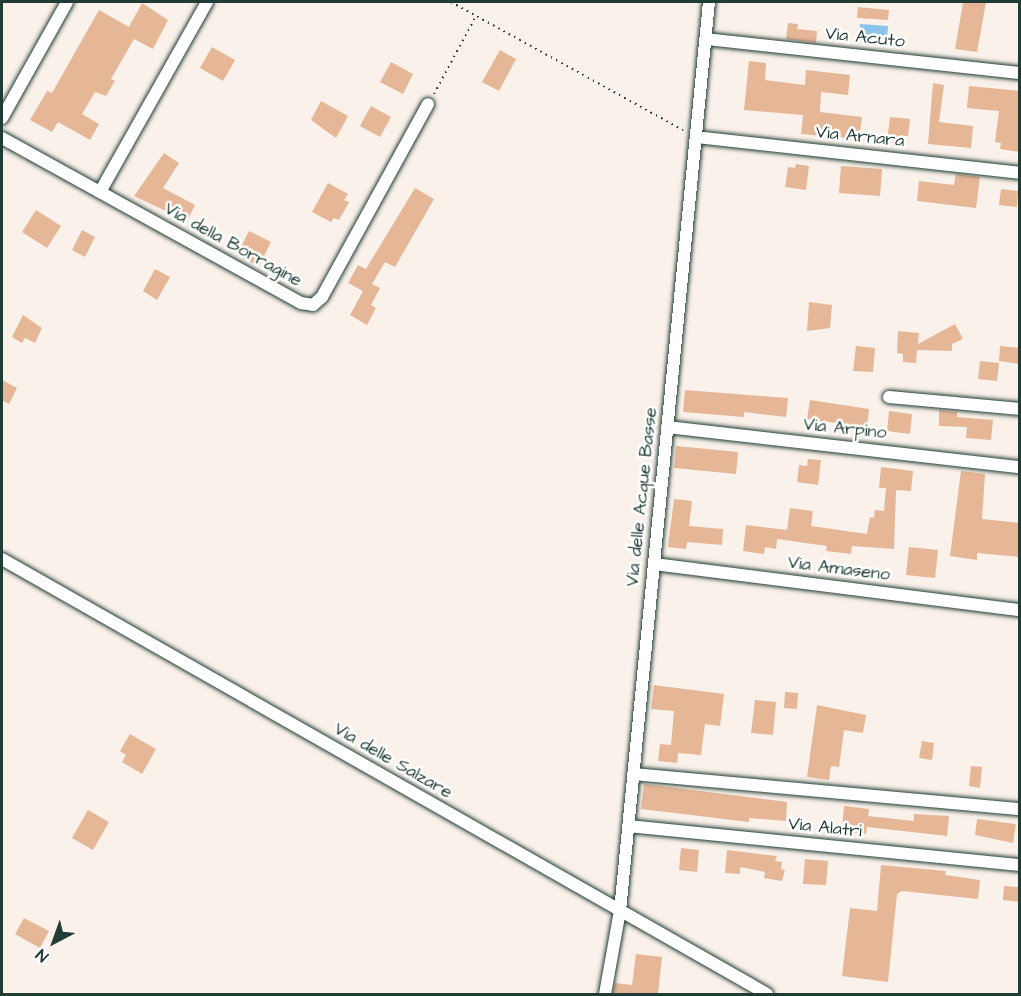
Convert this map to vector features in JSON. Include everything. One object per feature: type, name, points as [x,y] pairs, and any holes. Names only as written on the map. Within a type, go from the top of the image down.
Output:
[{"type":"street","points":[[2,118],[67,2]]},
{"type":"street","points":[[100,192],[207,2]]},
{"type":"street","name":"Via delle Acque Basse","points":[[605,994],[620,910],[709,2]]},
{"type":"street","name":"Via Acuto","points":[[706,39],[1020,74]]},
{"type":"street","name":"Via della Borragine","points":[[2,138],[301,303],[313,305],[322,297],[428,104]]},
{"type":"street","name":"Via Arnara","points":[[696,137],[1020,172]]},
{"type":"street","points":[[889,397],[1020,409]]},
{"type":"street","name":"Via Arpino","points":[[667,427],[1020,467]]},
{"type":"street","name":"Via delle Salzare","points":[[2,559],[767,994]]},
{"type":"street","name":"Via Amaseno","points":[[654,564],[1020,610]]},
{"type":"street","points":[[633,774],[1020,808]]},
{"type":"street","name":"Via Alatri","points":[[628,826],[1020,865]]},
{"type":"path","points":[[451,2],[696,137]]},
{"type":"path","points":[[428,104],[476,16]]},
{"type":"water","points":[[860,24],[888,26],[887,40],[859,39]]},
{"type":"building","points":[[963,2],[986,2],[977,52],[955,49]]},
{"type":"building","points":[[142,3],[168,20],[153,49],[134,39],[111,79],[115,81],[106,96],[95,92],[82,114],[99,124],[90,140],[58,122],[52,132],[30,120],[47,91],[52,93],[99,10],[129,27]]},
{"type":"building","points":[[858,7],[889,10],[888,20],[857,18]]},
{"type":"building","points":[[788,23],[798,24],[797,29],[817,31],[816,43],[786,39]]},
{"type":"building","points":[[212,47],[235,60],[223,81],[200,68]]},
{"type":"building","points":[[500,50],[516,59],[499,91],[482,82]]},
{"type":"building","points":[[749,61],[766,63],[765,80],[805,85],[806,70],[850,75],[848,95],[821,92],[820,112],[862,117],[859,139],[801,134],[803,115],[744,110]]},
{"type":"building","points":[[391,62],[413,74],[403,94],[380,82]]},
{"type":"building","points":[[933,83],[944,85],[939,122],[973,126],[971,148],[928,144]]},
{"type":"building","points":[[969,86],[1020,91],[1020,152],[1000,149],[1001,143],[995,142],[999,111],[967,108]]},
{"type":"building","points":[[321,101],[348,116],[336,138],[311,120]]},
{"type":"building","points":[[371,106],[391,117],[380,137],[360,126]]},
{"type":"building","points":[[890,117],[910,119],[908,136],[903,136],[902,145],[892,143],[893,135],[888,134]]},
{"type":"building","points":[[164,153],[179,163],[163,188],[195,205],[187,221],[134,196]]},
{"type":"building","points":[[796,164],[809,166],[806,190],[785,187],[788,167],[795,168]]},
{"type":"building","points":[[841,166],[882,169],[880,196],[839,193]]},
{"type":"building","points":[[956,174],[980,177],[976,208],[917,201],[919,181],[954,185]]},
{"type":"building","points":[[328,183],[348,194],[344,200],[349,202],[339,220],[334,218],[331,222],[312,212]]},
{"type":"building","points":[[415,188],[434,199],[395,267],[385,262],[372,284],[380,288],[371,305],[376,308],[367,325],[350,315],[363,291],[348,283],[358,265],[366,269]]},
{"type":"building","points":[[1001,189],[1018,191],[1017,207],[999,205]]},
{"type":"building","points":[[36,210],[61,226],[47,248],[22,232]]},
{"type":"building","points":[[82,230],[95,237],[85,257],[72,250]]},
{"type":"building","points":[[249,231],[271,242],[259,266],[237,255]]},
{"type":"building","points":[[155,269],[170,277],[157,300],[143,291]]},
{"type":"building","points":[[809,302],[832,305],[830,328],[807,331]]},
{"type":"building","points":[[23,315],[42,328],[35,343],[25,338],[22,343],[12,337]]},
{"type":"building","points":[[955,324],[963,339],[952,344],[952,351],[917,350],[916,363],[903,362],[903,354],[897,353],[898,331],[919,333],[918,344]]},
{"type":"building","points":[[856,346],[875,348],[873,372],[853,371]]},
{"type":"building","points":[[1000,346],[1020,348],[1020,364],[999,361]]},
{"type":"building","points":[[980,361],[999,363],[997,381],[978,379]]},
{"type":"building","points":[[2,380],[17,388],[9,404],[2,400]]},
{"type":"building","points":[[685,390],[788,398],[786,417],[744,412],[744,417],[683,412]]},
{"type":"building","points":[[810,400],[869,409],[867,428],[842,429],[843,424],[807,419]]},
{"type":"building","points":[[939,410],[957,412],[957,417],[993,420],[991,440],[966,438],[967,427],[939,426]]},
{"type":"building","points":[[889,411],[912,414],[910,434],[887,431]]},
{"type":"building","points":[[676,446],[738,452],[736,474],[674,468]]},
{"type":"building","points":[[808,459],[821,460],[818,485],[797,482],[799,465],[807,466]]},
{"type":"building","points":[[881,467],[913,471],[911,491],[896,490],[894,549],[852,546],[851,554],[826,551],[827,546],[777,539],[776,549],[765,547],[764,554],[743,551],[746,525],[787,530],[790,508],[813,511],[811,526],[867,534],[870,517],[874,518],[875,510],[884,511],[886,488],[879,488]]},
{"type":"building","points":[[961,471],[985,474],[982,519],[1020,523],[1020,557],[977,553],[977,560],[950,556]]},
{"type":"building","points":[[674,499],[692,501],[689,526],[723,529],[722,545],[687,542],[686,549],[668,547]]},
{"type":"building","points":[[909,547],[938,550],[935,578],[906,575]]},
{"type":"building","points":[[654,685],[724,694],[720,726],[705,724],[701,755],[678,753],[677,763],[658,761],[660,744],[671,745],[674,711],[651,709]]},
{"type":"building","points":[[785,692],[798,693],[797,709],[784,708]]},
{"type":"building","points":[[755,700],[776,702],[773,735],[751,733]]},
{"type":"building","points":[[817,705],[866,715],[863,733],[844,730],[839,767],[831,766],[829,780],[807,777]]},
{"type":"building","points":[[130,734],[156,749],[142,774],[122,762],[126,755],[120,751]]},
{"type":"building","points":[[922,741],[934,743],[932,760],[919,758]]},
{"type":"building","points":[[971,766],[982,767],[980,788],[969,786]]},
{"type":"building","points":[[644,784],[787,802],[786,821],[749,818],[749,822],[641,809]]},
{"type":"building","points":[[844,806],[869,809],[868,816],[914,821],[914,814],[949,816],[947,836],[867,827],[866,834],[842,831]]},
{"type":"building","points":[[88,810],[109,822],[93,850],[72,838]]},
{"type":"building","points":[[977,819],[1016,824],[1013,843],[975,835]]},
{"type":"building","points":[[681,848],[699,850],[697,872],[679,870]]},
{"type":"building","points":[[727,850],[777,856],[775,861],[782,862],[781,869],[785,870],[782,881],[764,878],[765,872],[740,867],[740,874],[725,873]]},
{"type":"building","points":[[805,859],[828,861],[826,885],[803,884]]},
{"type":"building","points":[[881,865],[946,871],[945,875],[980,880],[978,899],[902,891],[897,894],[888,982],[842,976],[850,908],[877,911]]},
{"type":"building","points":[[1004,886],[1020,887],[1020,902],[1003,900]]},
{"type":"building","points":[[24,918],[49,931],[40,948],[15,934]]},
{"type":"building","points":[[636,954],[662,957],[658,994],[613,994],[615,983],[632,985]]}]
